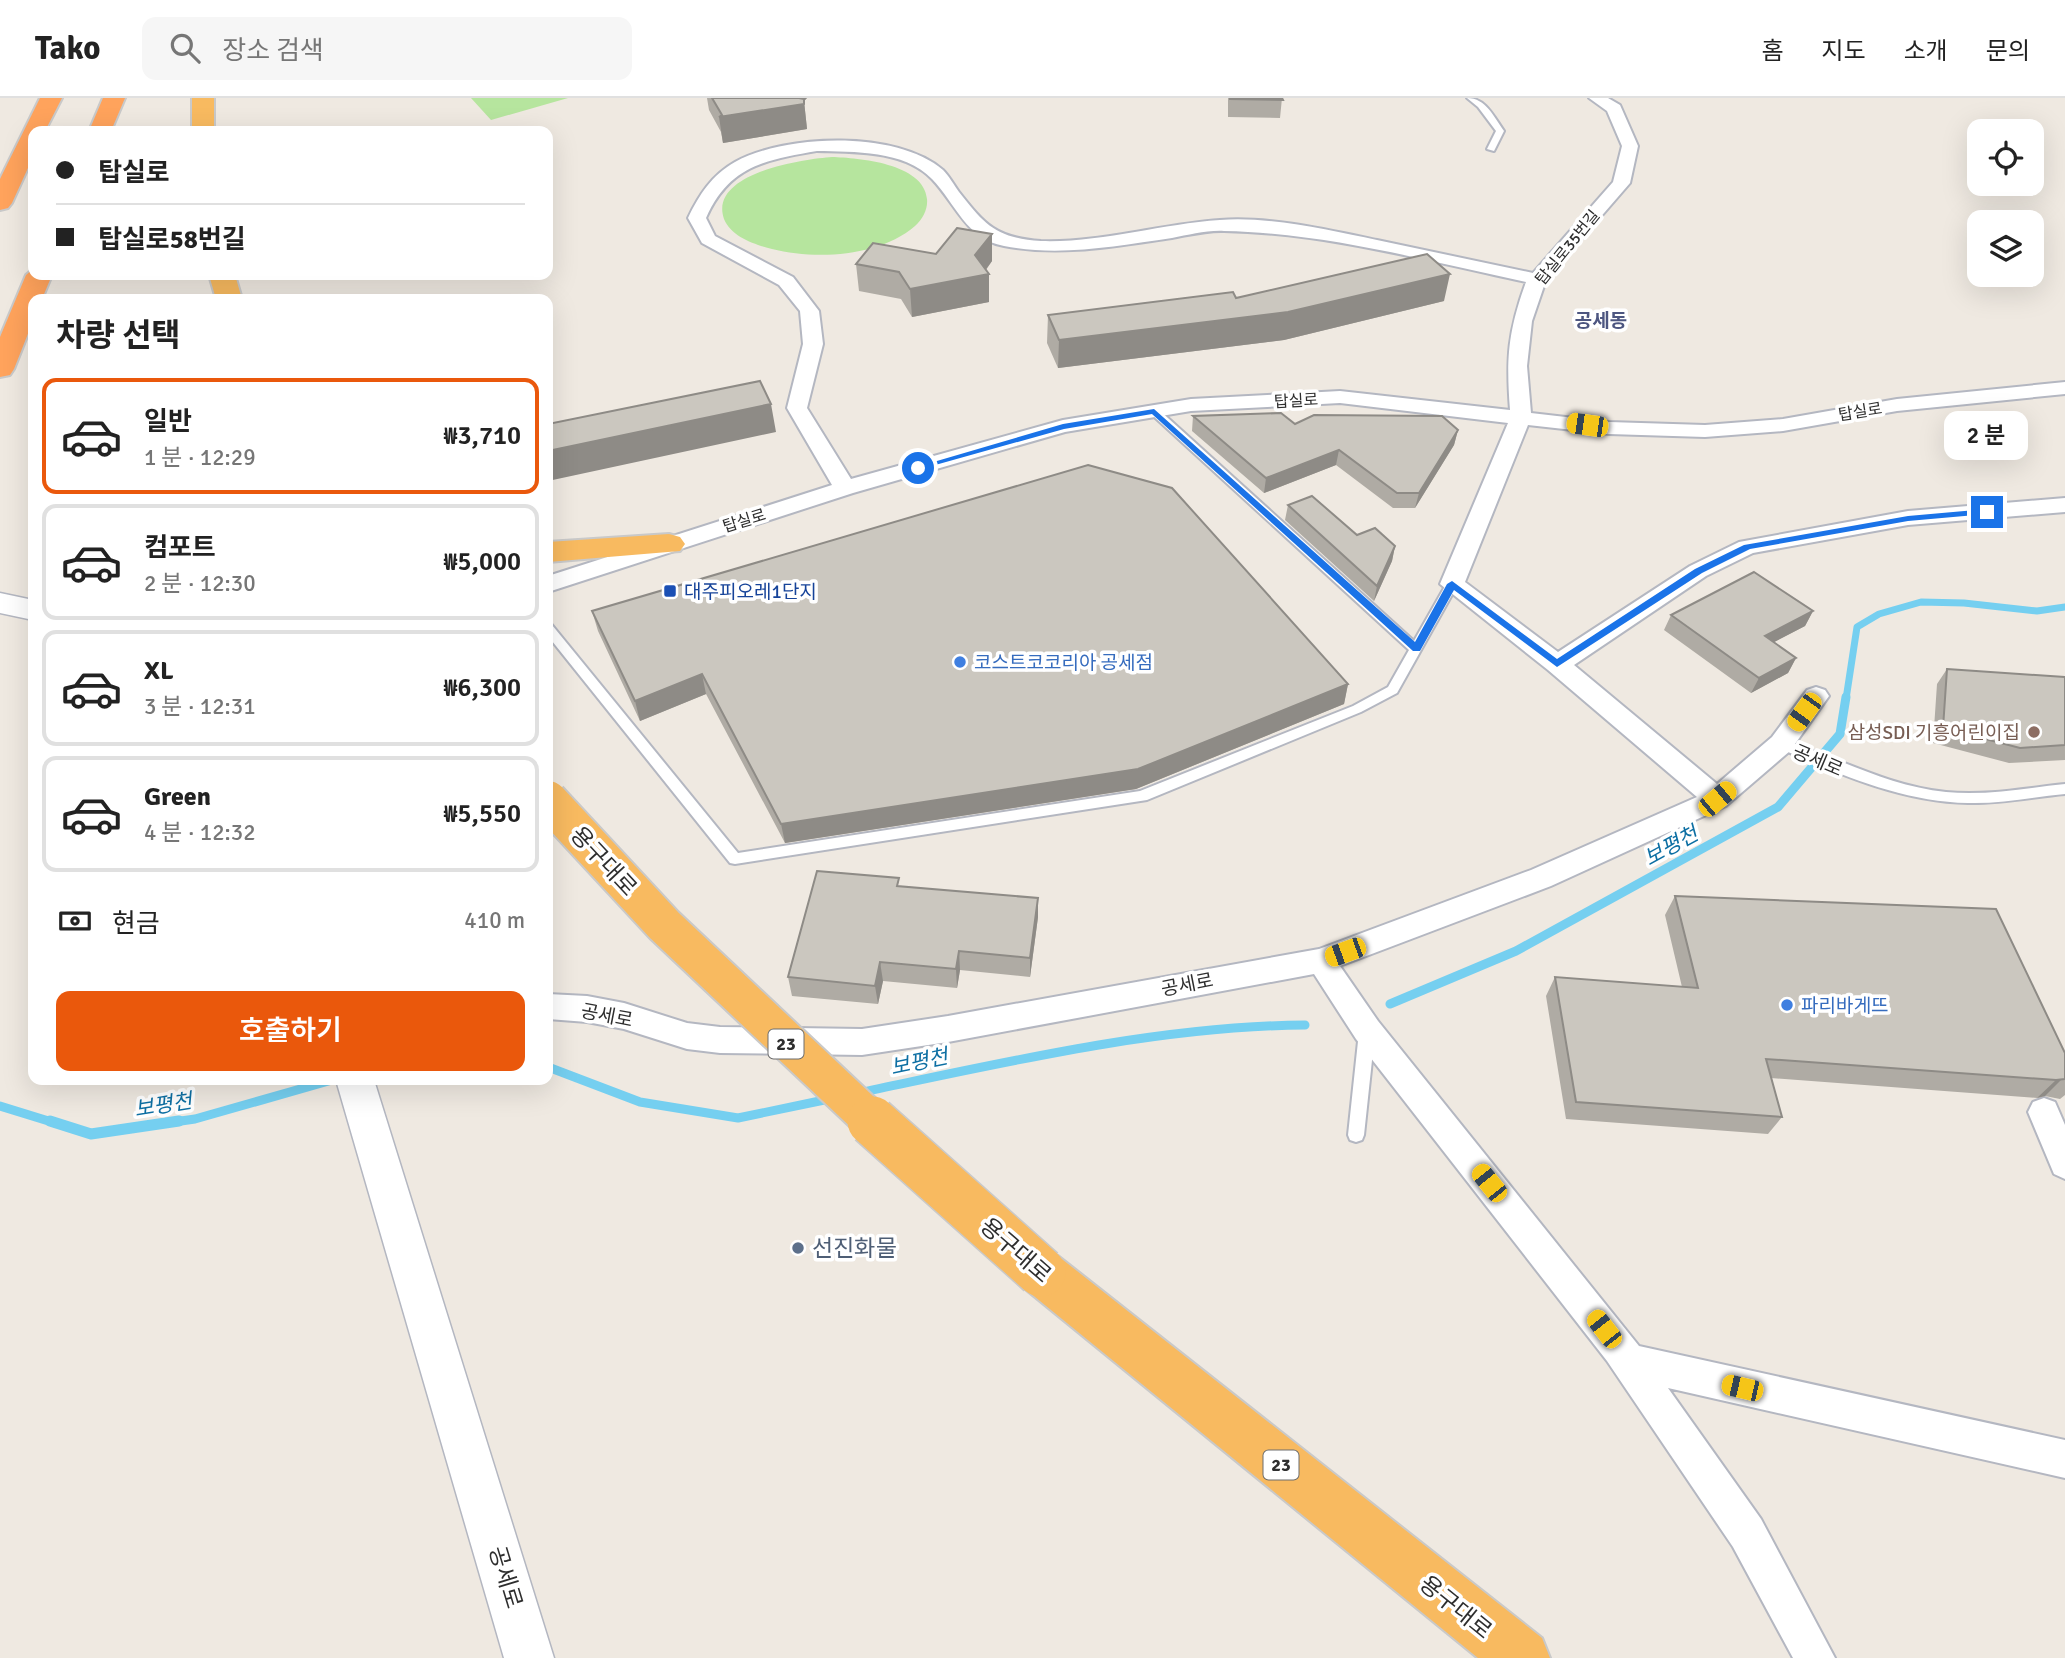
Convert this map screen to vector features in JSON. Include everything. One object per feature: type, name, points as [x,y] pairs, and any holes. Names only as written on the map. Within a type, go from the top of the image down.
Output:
[{"type":"highway","points":[[37,126],[51,98]]},
{"type":"highway","points":[[102,126],[114,98]]},
{"type":"highway","points":[[203,98],[203,126]]},
{"type":"highway","points":[[0,203],[28,145]]},
{"type":"highway","points":[[0,369],[28,302]]},
{"type":"highway","points":[[553,552],[669,544]]},
{"type":"highway","name":"용구대로","points":[[553,806],[601,861],[722,985],[1041,1272],[1522,1658]]},
{"type":"street","name":"탑실로35번길","points":[[1521,416],[1518,355],[1522,321],[1537,279],[1621,183],[1630,146],[1614,108],[1597,98]]},
{"type":"street","points":[[845,488],[797,408],[813,344],[809,311],[786,281],[708,239],[697,218],[709,192],[740,166],[776,153],[817,146],[871,147],[907,157],[937,174],[977,227],[1004,241],[1040,246],[1087,245],[1222,225],[1311,231],[1537,279]]},
{"type":"street","name":"탑실로","points":[[553,582],[845,488],[1063,426],[1191,405],[1340,397],[1609,428],[1705,431],[1783,425],[1897,405],[2065,388]]},
{"type":"street","points":[[1521,416],[1452,584],[1557,664],[1717,799]]},
{"type":"street","points":[[1557,664],[1698,571],[1747,547],[1908,518],[2065,505]]},
{"type":"street","points":[[0,603],[28,609]]},
{"type":"street","name":"공세로","points":[[553,1007],[611,1013],[687,1036],[720,1040],[862,1042],[948,1030],[1321,961],[1541,878],[1717,799],[1781,744],[1816,696]]},
{"type":"street","points":[[1321,961],[1367,1030],[1628,1361],[1747,1533],[1815,1658]]},
{"type":"street","name":"공세로","points":[[358,1087],[529,1658]]},
{"type":"street","points":[[2044,1112],[2065,1164]]},
{"type":"street","points":[[1628,1361],[2065,1459]]},
{"type":"lane","points":[[1471,98],[1481,105],[1500,131],[1492,149]]},
{"type":"lane","points":[[1154,411],[1416,649]]},
{"type":"lane","points":[[553,634],[735,859],[1142,796],[1357,709],[1393,690],[1452,584]]},
{"type":"lane","name":"공세로","points":[[1781,744],[1854,775],[1911,790],[1966,798],[2065,789]]},
{"type":"lane","points":[[1356,1135],[1367,1030]]},
{"type":"green space","points":[[471,98],[568,98],[491,120]]},
{"type":"green space","points":[[832,157],[873,161],[915,177],[923,187],[927,199],[926,210],[920,220],[900,236],[884,244],[866,250],[827,255],[766,247],[745,239],[727,225],[723,203],[730,190],[744,180],[781,165]]},
{"type":"building","points":[[712,98],[799,98],[804,99],[804,104],[719,117],[722,115]]},
{"type":"building","points":[[1282,98],[1283,100],[1230,99]]},
{"type":"building","points":[[957,228],[992,234],[975,255],[989,274],[910,289],[899,272],[856,264],[873,243],[936,254]]},
{"type":"building","points":[[1427,254],[1450,274],[1288,312],[1059,340],[1048,315],[1233,292],[1236,298]]},
{"type":"building","points":[[760,381],[771,404],[553,450],[553,423]]},
{"type":"building","points":[[1281,413],[1295,424],[1314,415],[1442,416],[1458,430],[1419,493],[1397,493],[1339,450],[1266,478],[1193,416]]},
{"type":"building","name":"코스트코코리아 공세점","points":[[1088,465],[1172,488],[1348,684],[1138,769],[781,824],[702,674],[635,701],[592,611]]},
{"type":"building","points":[[1312,496],[1357,535],[1375,528],[1395,546],[1377,586],[1288,505]]},
{"type":"building","points":[[1754,572],[1813,611],[1765,636],[1796,658],[1759,678],[1671,615]]},
{"type":"building","points":[[1947,669],[2065,677],[2065,745],[2020,748],[1943,728]]},
{"type":"building","points":[[817,871],[899,878],[897,886],[1038,898],[1030,958],[959,951],[956,969],[880,962],[875,986],[788,977]]},
{"type":"building","points":[[1675,896],[1996,909],[2065,1053],[2065,1079],[1766,1059],[1782,1117],[1576,1102],[1555,977],[1698,988]]},
{"type":"waterway","name":"보평천","points":[[1846,699],[1857,627],[1879,614],[1921,602],[1964,603],[2037,611],[2065,607]]},
{"type":"waterway","name":"보평천","points":[[1390,1004],[1516,951],[1778,807],[1840,734],[1846,697]]},
{"type":"waterway","name":"보평천","points":[[858,1093],[1137,1039],[1249,1027],[1305,1025]]},
{"type":"waterway","name":"보평천","points":[[553,1069],[640,1102],[738,1118],[834,1098]]},
{"type":"waterway","name":"보평천","points":[[167,1123],[195,1119],[314,1085]]},
{"type":"waterway","name":"보평천","points":[[0,1106],[55,1123]]},
{"type":"waterway","name":"보평천","points":[[50,1121],[91,1134],[179,1121]]},
{"type":"place","name":"대주피오레1단지","points":[[670,591]]},
{"type":"place","name":"코스트코코리아 공세점","points":[[960,662]]},
{"type":"place","name":"삼성SDI 기흥어린이집","points":[[2034,732]]},
{"type":"place","name":"파리바게뜨","points":[[1787,1005]]},
{"type":"place","name":"선진화물","points":[[798,1248]]},
{"type":"district","name":"공세동","points":[[1601,320]]},
{"type":"route","points":[[918,468],[1063,426],[1154,411],[1416,649],[1452,584],[1557,664],[1698,571],[1747,547],[1908,518],[1987,512]]}]
